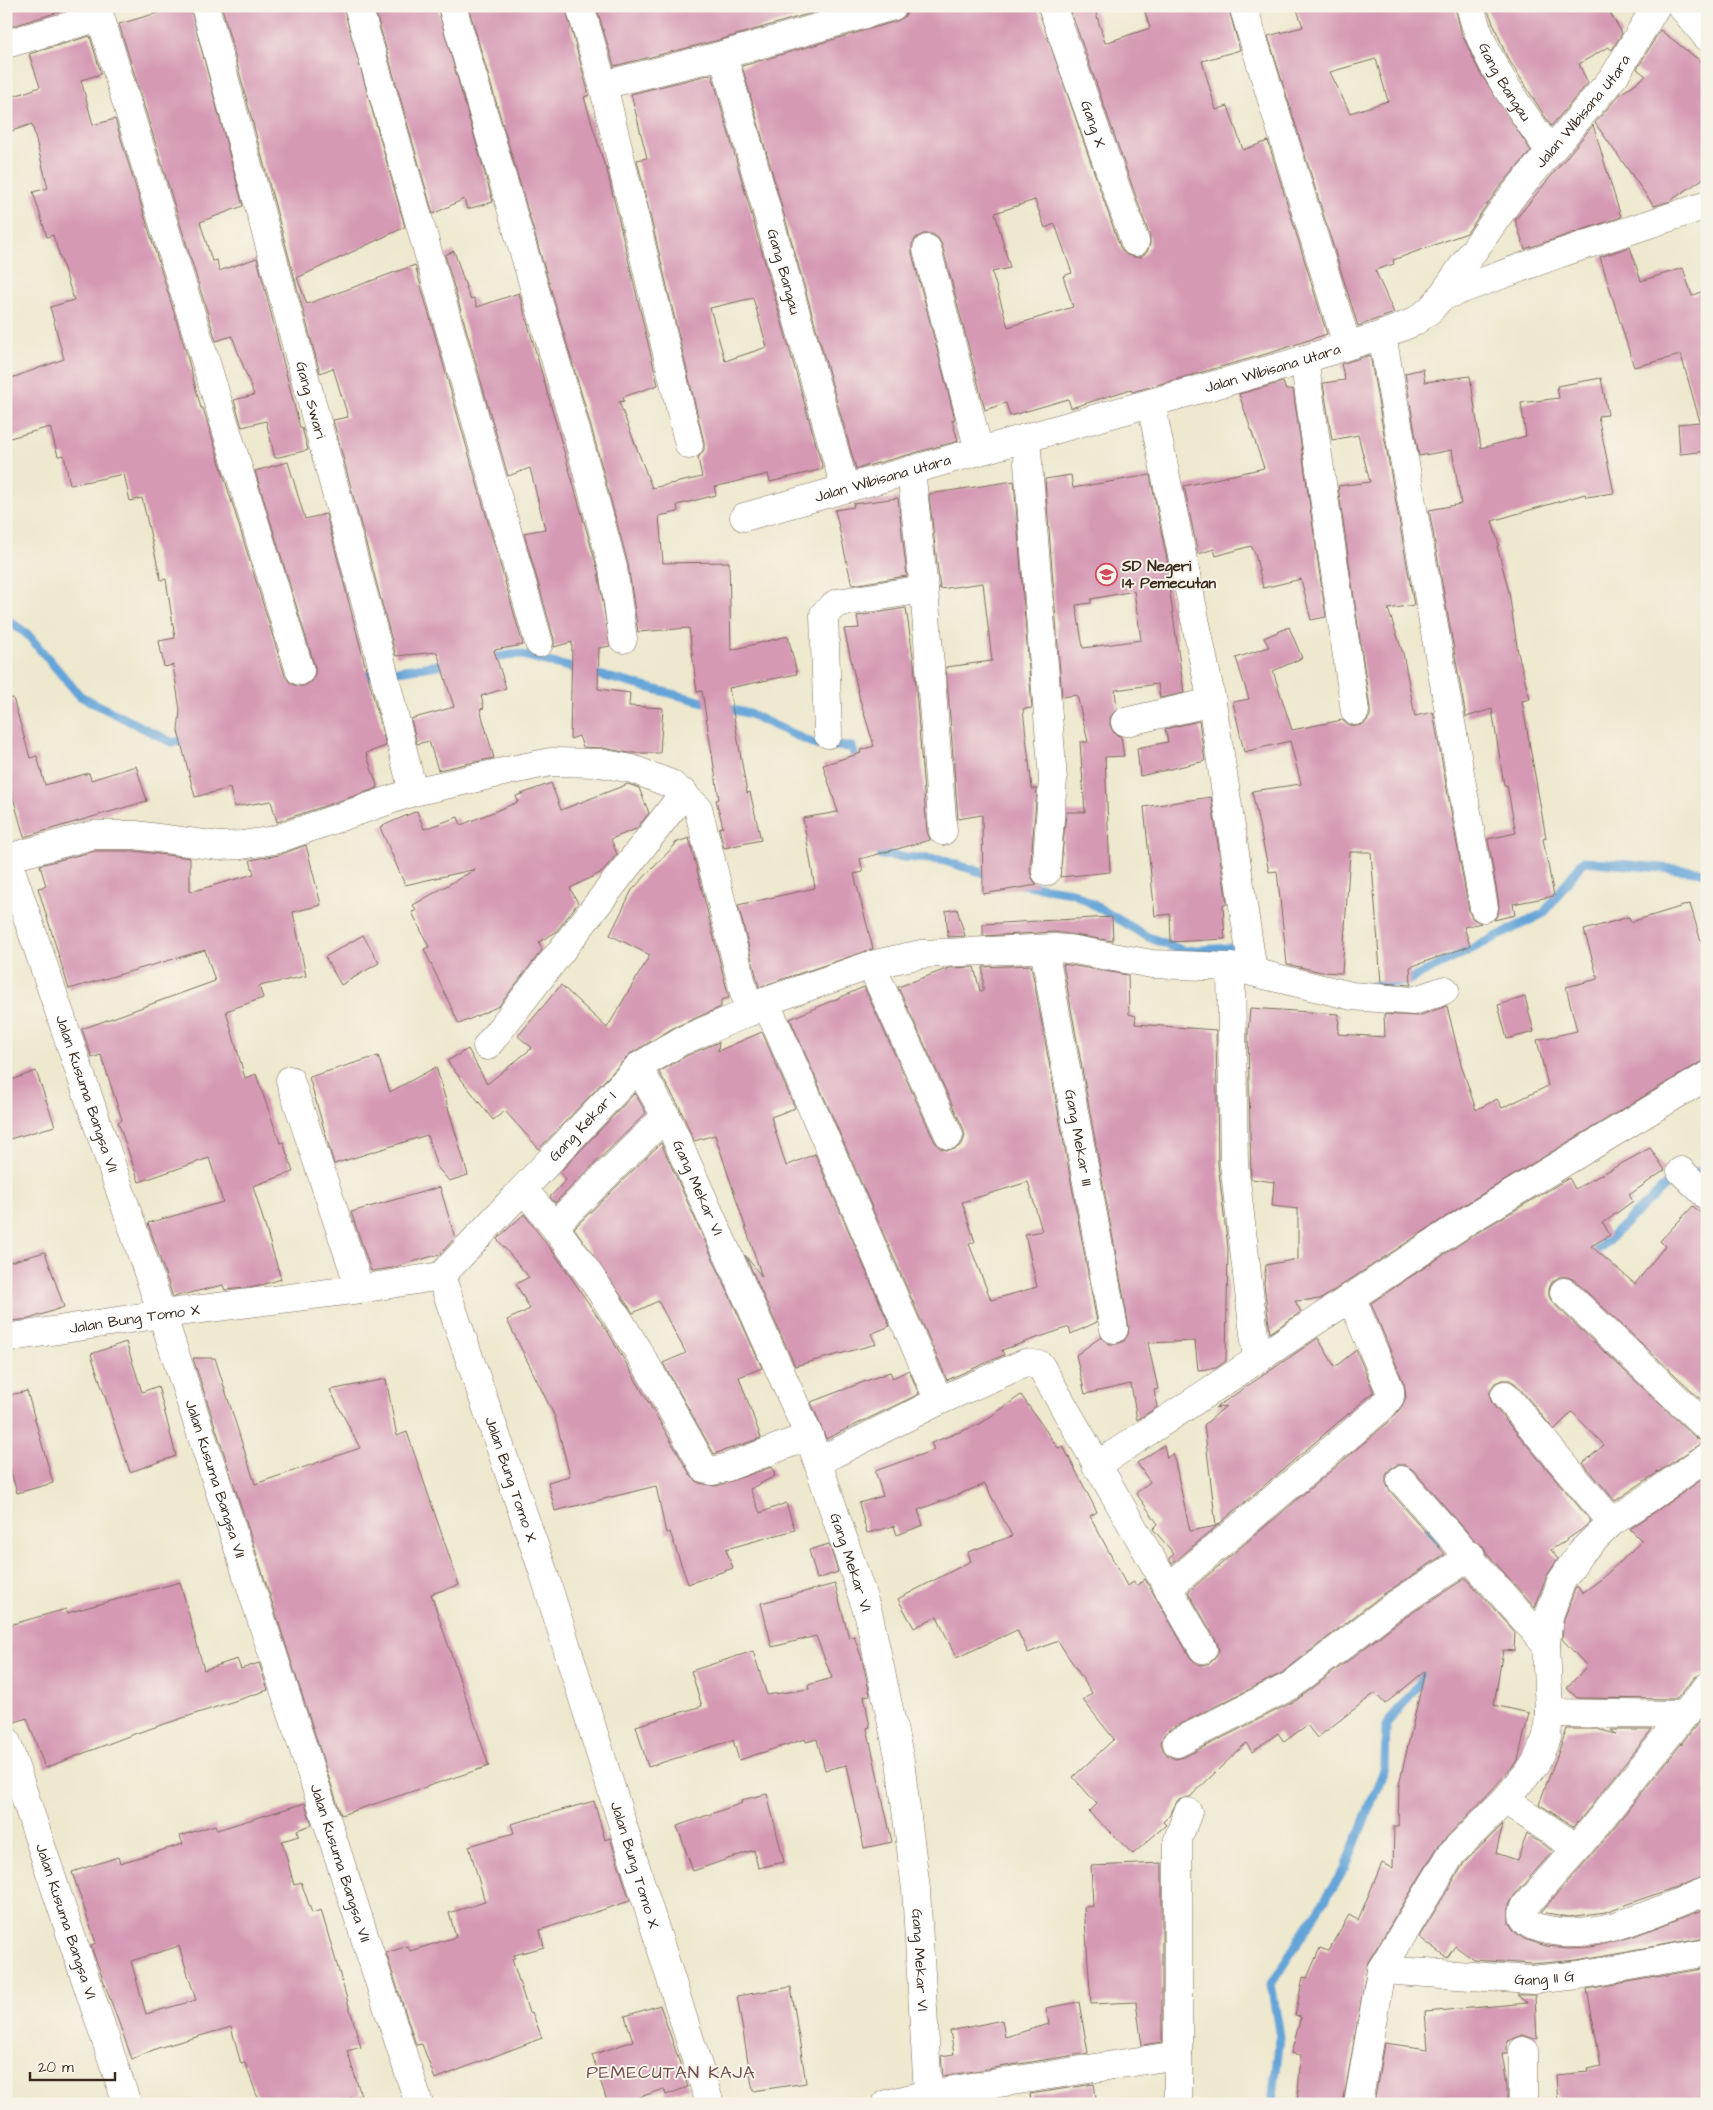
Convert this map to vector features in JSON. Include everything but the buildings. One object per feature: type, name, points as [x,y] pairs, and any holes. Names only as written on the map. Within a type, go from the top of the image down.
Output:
[{"type":"street","name":"Gang Swari","points":[[205,6],[378,645],[413,792]]},
{"type":"street","points":[[358,6],[539,643]]},
{"type":"street","points":[[452,6],[577,434],[613,568],[623,639]]},
{"type":"street","points":[[580,6],[603,85],[690,445]]},
{"type":"street","points":[[603,85],[723,55],[893,6]]},
{"type":"street","name":"Gang X","points":[[1052,6],[1135,242]]},
{"type":"street","points":[[1243,6],[1347,345]]},
{"type":"street","name":"Gang Bangau","points":[[1470,6],[1480,36],[1510,95],[1550,151]]},
{"type":"street","name":"Jalan Wibisana Utara","points":[[744,517],[1151,404],[1382,335],[1414,322],[1441,297],[1510,199],[1615,75],[1656,6]]},
{"type":"street","points":[[1680,6],[1707,37]]},
{"type":"street","points":[[6,44],[99,12],[300,670]]},
{"type":"street","name":"Gang Bangau","points":[[723,55],[845,488]]},
{"type":"street","points":[[1441,297],[1567,250],[1707,205]]},
{"type":"street","points":[[928,249],[979,451]]},
{"type":"street","points":[[1382,335],[1484,908]]},
{"type":"street","points":[[1304,359],[1355,710]]},
{"type":"street","points":[[1151,404],[1212,702],[1246,931],[1234,1164],[1258,1359]]},
{"type":"street","points":[[1026,438],[1053,779],[1046,872]]},
{"type":"street","points":[[911,470],[924,589],[943,831]]},
{"type":"street","points":[[828,734],[824,614],[837,603],[924,589]]},
{"type":"street","points":[[1125,722],[1212,702]]},
{"type":"street","points":[[7,856],[93,835],[135,835],[219,846],[242,845],[274,840],[413,792],[551,762],[600,763],[632,769],[671,784],[684,793],[698,808],[756,1007],[776,1025],[939,1401]]},
{"type":"street","points":[[487,1046],[684,793]]},
{"type":"street","name":"Jalan Kusuma Bangsa VII","points":[[7,856],[162,1314],[419,2104]]},
{"type":"street","name":"Gang Kekar I","points":[[441,1276],[638,1067],[681,1041],[756,1007],[871,965],[921,954],[1044,948],[1069,949],[1152,964],[1245,966],[1352,996],[1406,1001],[1419,1000],[1445,990]]},
{"type":"street","name":"Gang Mekar III","points":[[1044,948],[1114,1329]]},
{"type":"street","points":[[871,965],[949,1135]]},
{"type":"street","name":"Gang Mekar VI","points":[[638,1067],[666,1116],[809,1436],[819,1461],[869,1616],[900,1761],[916,1889],[928,2094]]},
{"type":"street","points":[[1096,1466],[1467,1221],[1707,1076]]},
{"type":"street","points":[[290,1080],[360,1289]]},
{"type":"street","points":[[555,1224],[666,1116]]},
{"type":"street","points":[[1681,1171],[1707,1196]]},
{"type":"street","points":[[523,1189],[555,1224],[600,1289],[653,1375],[704,1468],[712,1471],[725,1468],[809,1436]]},
{"type":"street","name":"Jalan Bung Tomo X","points":[[6,1338],[162,1314],[360,1289],[441,1276],[543,1571],[710,2104]]},
{"type":"street","points":[[1564,1292],[1707,1427]]},
{"type":"street","points":[[1168,1588],[1382,1408],[1390,1397],[1390,1390],[1351,1297]]},
{"type":"street","points":[[819,1461],[939,1401],[1025,1363],[1040,1365],[1096,1466],[1203,1649]]},
{"type":"street","points":[[1505,1395],[1612,1522]]},
{"type":"street","points":[[1358,2104],[1381,1970],[1452,1853],[1505,1800],[1535,1764],[1548,1737],[1550,1714],[1546,1644],[1549,1616],[1561,1582],[1580,1553],[1612,1522],[1650,1498],[1707,1457]]},
{"type":"street","points":[[1401,1480],[1471,1556],[1546,1644]]},
{"type":"street","points":[[1178,1743],[1290,1686],[1392,1607],[1471,1556]]},
{"type":"street","points":[[1707,1687],[1578,1848],[1523,1910],[1523,1916],[1528,1923],[1556,1931],[1582,1932],[1614,1926],[1707,1891]]},
{"type":"street","points":[[1550,1714],[1685,1715]]},
{"type":"street","name":"Jalan Kusuma Bangsa VI","points":[[6,1740],[127,2104]]},
{"type":"street","points":[[1505,1800],[1578,1848]]},
{"type":"street","points":[[1178,2104],[1178,1839],[1188,1812]]},
{"type":"street","name":"Gang II G","points":[[1381,1970],[1532,1980],[1579,1975],[1707,1952]]},
{"type":"street","points":[[1523,2051],[1523,2104]]},
{"type":"street","points":[[886,2104],[928,2094],[1178,2055]]},
{"type":"waterway","points":[[6,619],[27,634],[80,696],[171,742],[192,741]]},
{"type":"waterway","points":[[485,659],[518,654],[750,714],[816,745],[852,747],[858,766]]},
{"type":"waterway","points":[[357,677],[452,663]]},
{"type":"waterway","points":[[878,844],[881,855],[941,860],[994,876]]},
{"type":"waterway","points":[[1372,986],[1407,981],[1544,913],[1583,861],[1707,872]]},
{"type":"waterway","points":[[1021,884],[1072,892],[1148,937],[1184,951],[1246,947]]},
{"type":"waterway","points":[[1588,1259],[1665,1186],[1707,1168]]},
{"type":"waterway","points":[[1420,1580],[1437,1545],[1429,1529]]},
{"type":"waterway","points":[[1272,2104],[1280,2037],[1271,1984],[1345,1868],[1385,1768],[1386,1725],[1419,1684],[1429,1663]]},
{"type":"place","name":"SD Negeri 14 Pemecutan","points":[[1106,575]]},
{"type":"district","name":"PEMECUTAN KAJA","points":[[671,2072]]}]
